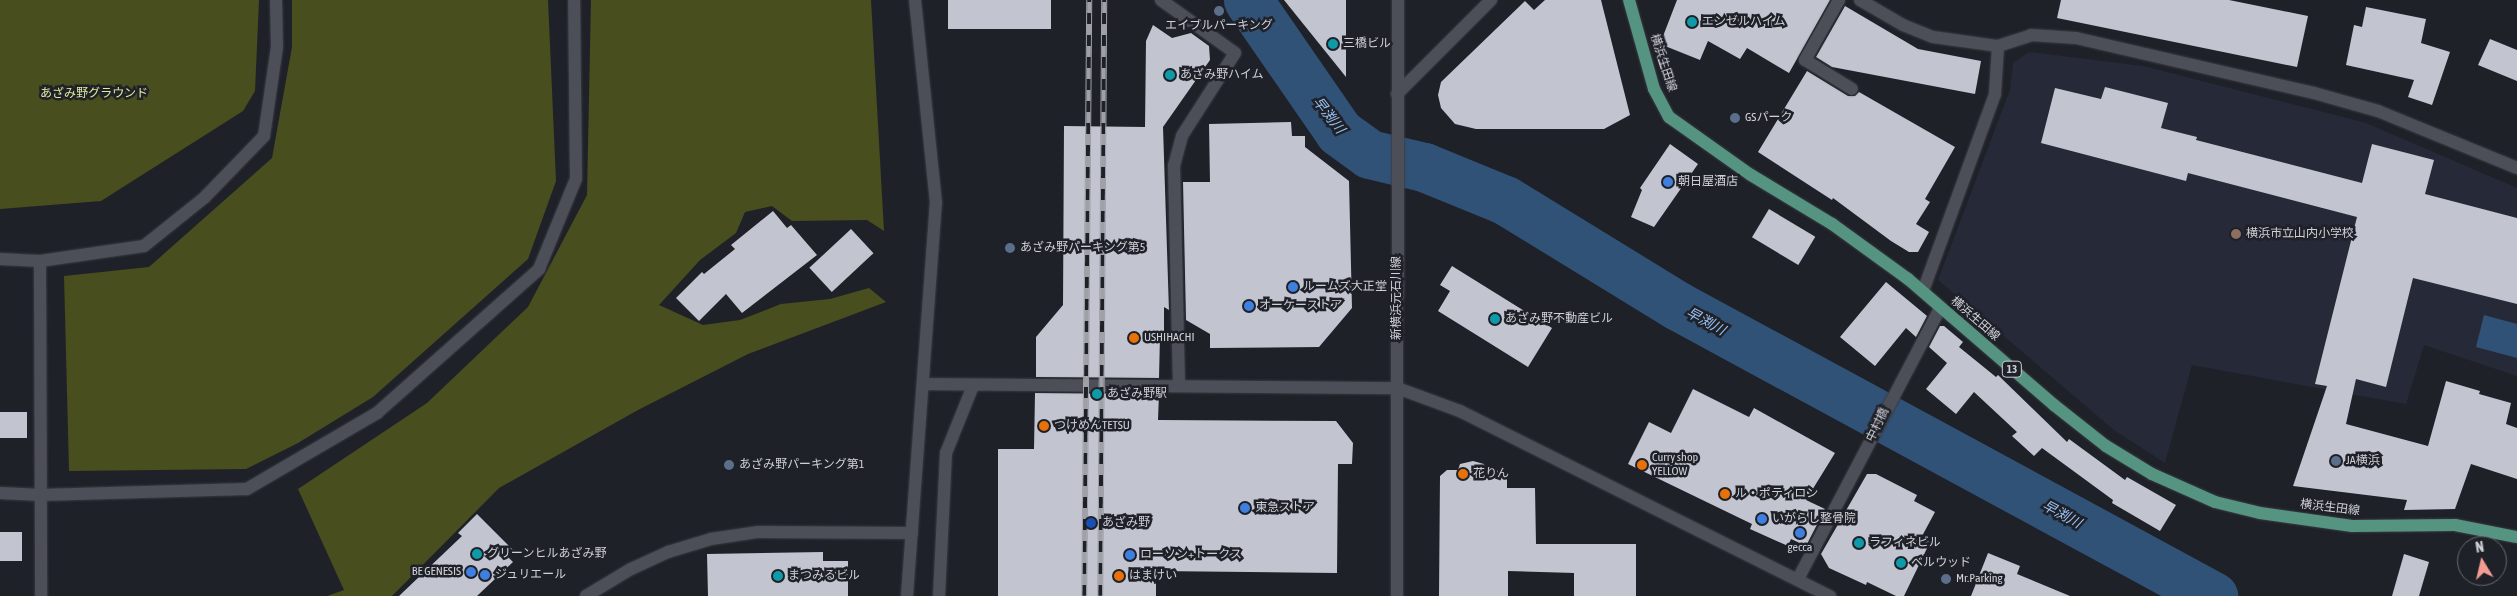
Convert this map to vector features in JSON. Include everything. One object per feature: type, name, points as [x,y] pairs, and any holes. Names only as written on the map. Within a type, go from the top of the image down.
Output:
[{"type":"main road","name":"横浜生田線","points":[[1629,0],[1654,89],[1669,117],[1751,175],[1832,224],[1923,291],[1940,308],[2106,446],[2152,474],[2215,502],[2260,513],[2352,526],[2455,525],[2517,537]]},
{"type":"street","points":[[0,259],[40,261],[144,246],[204,198],[264,136],[277,47],[276,0]]},
{"type":"street","points":[[0,493],[40,495],[247,489],[377,413],[539,269],[576,178],[574,0]]},
{"type":"street","points":[[908,596],[936,176],[915,0]]},
{"type":"street","points":[[1160,0],[1235,53],[1182,136],[1174,165],[1179,385]]},
{"type":"street","name":"新横浜元石川線","points":[[1397,596],[1398,0]]},
{"type":"street","points":[[1397,94],[1492,0]]},
{"type":"street","points":[[1840,0],[1806,60],[1852,89]]},
{"type":"street","points":[[1860,0],[1903,25],[1933,37],[1998,46],[2031,36],[2076,38],[2304,91],[2378,111],[2517,168]]},
{"type":"street","points":[[1923,291],[1995,94],[1998,46]]},
{"type":"street","points":[[40,261],[41,596]]},
{"type":"street","name":"中村橋","points":[[1798,579],[1940,308]]},
{"type":"street","points":[[923,384],[973,386],[1179,385],[1397,388],[1460,411],[1830,596]]},
{"type":"street","points":[[939,596],[946,453],[973,386]]},
{"type":"street","points":[[586,596],[631,569],[668,552],[711,539],[758,532],[912,533]]},
{"type":"shaded area","name":"横浜市立山内小学校","points":[[2029,52],[2143,66],[2366,123],[2517,188],[2517,376],[2424,345],[2406,404],[2192,365],[2165,463],[2114,430],[1938,280],[2010,90],[2013,63]]},
{"type":"green space","name":"あざみ野グラウンド","points":[[0,0],[259,0],[255,91],[243,111],[101,201],[0,209]]},
{"type":"green space","points":[[292,0],[548,0],[556,181],[528,259],[373,397],[298,443],[246,469],[69,471],[64,276],[149,267],[272,158],[292,47]]},
{"type":"green space","points":[[591,0],[871,0],[884,231],[867,220],[792,221],[772,206],[745,212],[736,233],[700,260],[659,305],[703,325],[740,320],[781,304],[830,299],[869,288],[886,302],[748,354],[638,410],[499,488],[392,596],[327,596],[344,590],[298,489],[427,403],[528,307],[587,195]]},
{"type":"water","points":[[2484,315],[2517,324],[2517,358],[2476,347]]},
{"type":"building","points":[[948,0],[1051,0],[1051,29],[948,29]]},
{"type":"building","name":"三橋ビル","points":[[1284,0],[1346,0],[1346,77]]},
{"type":"building","points":[[1545,0],[1601,0],[1630,115],[1604,129],[1476,129],[1455,124],[1441,108],[1438,95],[1441,82],[1525,1],[1534,10]]},
{"type":"building","points":[[1677,0],[1830,0],[1789,73],[1747,48],[1740,59],[1708,41],[1700,60],[1660,44]]},
{"type":"building","points":[[2061,0],[2229,0],[2308,16],[2297,67],[2057,18]]},
{"type":"building","points":[[1845,6],[1918,49],[1981,61],[1975,94],[1832,67],[1816,57]]},
{"type":"building","points":[[2366,7],[2426,19],[2421,43],[2450,52],[2432,105],[2408,97],[2414,80],[2346,65],[2354,25],[2362,27]]},
{"type":"building","points":[[1153,25],[1172,38],[1191,33],[1209,46],[1210,60],[1163,127],[1169,310],[1164,307],[1164,336],[1160,336],[1159,378],[1036,377],[1036,337],[1063,305],[1064,126],[1145,127],[1146,41]]},
{"type":"building","points":[[2490,39],[2517,50],[2517,81],[2478,65]]},
{"type":"building","points":[[1807,71],[1848,96],[1855,96],[1859,92],[1955,147],[1925,199],[1930,202],[1916,224],[1929,232],[1918,252],[1909,252],[1891,241],[1833,198],[1832,200],[1758,152]]},
{"type":"building","points":[[2105,87],[2168,103],[2161,128],[2197,137],[2196,140],[2362,183],[2372,144],[2434,160],[2425,194],[2517,218],[2517,304],[2413,278],[2386,387],[2356,379],[2346,424],[2428,446],[2446,381],[2480,391],[2479,394],[2511,403],[2506,424],[2517,428],[2517,479],[2471,464],[2455,509],[2404,510],[2407,500],[2293,486],[2327,386],[2315,384],[2357,217],[2188,173],[2186,181],[2041,143],[2055,88],[2101,99]]},
{"type":"building","points":[[1291,122],[1292,136],[1305,136],[1305,147],[1349,181],[1352,308],[1319,347],[1210,348],[1210,334],[1186,320],[1183,182],[1210,182],[1209,124]]},
{"type":"building","points":[[1670,144],[1698,164],[1654,227],[1631,217],[1642,190],[1640,188]]},
{"type":"building","points":[[1769,209],[1815,237],[1798,265],[1752,237]]},
{"type":"building","points":[[773,211],[787,228],[791,225],[817,255],[742,313],[726,294],[699,321],[676,298],[702,272],[704,274],[735,249],[731,245]]},
{"type":"building","points":[[851,229],[874,253],[832,292],[809,268]]},
{"type":"building","name":"あざみ野不動産ビル","points":[[1452,266],[1552,328],[1528,367],[1438,311],[1450,291],[1440,285]]},
{"type":"building","points":[[1886,282],[1927,316],[1916,337],[1906,328],[1875,366],[1840,337]]},
{"type":"building","points":[[1940,326],[1944,326],[1963,342],[1959,347],[1996,377],[1998,375],[2067,442],[2069,439],[2125,480],[2127,477],[2176,505],[2160,531],[2112,503],[2113,500],[2042,448],[2034,456],[2012,436],[2017,432],[1974,392],[1956,414],[1926,389],[1947,363],[1929,347]]},
{"type":"building","points":[[1693,389],[1749,417],[1754,408],[1835,453],[1806,500],[1825,509],[1806,546],[1791,539],[1788,546],[1750,529],[1752,524],[1628,464],[1649,422],[1671,433]]},
{"type":"building","points":[[1035,393],[1159,394],[1158,420],[1336,421],[1353,443],[1352,464],[1338,464],[1337,573],[1156,571],[1156,596],[998,596],[998,449],[1034,449]]},
{"type":"building","points":[[0,412],[27,412],[27,438],[0,438]]},
{"type":"building","points":[[1473,461],[1484,464],[1485,469],[1507,472],[1507,488],[1535,488],[1536,544],[1636,544],[1636,596],[1574,596],[1574,573],[1508,571],[1508,596],[1439,596],[1440,476],[1447,470],[1458,470],[1460,464]]},
{"type":"building","points":[[1867,474],[1876,474],[1917,495],[1914,501],[1935,512],[1921,538],[1930,542],[1904,596],[1896,596],[1867,582],[1866,585],[1829,568],[1821,554]]},
{"type":"building","name":"グリーンヒルあざみ野","points":[[477,514],[514,551],[508,557],[513,562],[477,596],[399,596],[462,536],[458,533]]},
{"type":"building","points":[[0,532],[22,532],[22,561],[0,561]]},
{"type":"building","name":"まつみるビル","points":[[823,552],[823,561],[848,561],[848,596],[708,596],[707,554]]},
{"type":"building","points":[[1988,553],[2020,566],[2017,574],[2070,596],[1971,596]]},
{"type":"building","points":[[2404,554],[2429,562],[2419,596],[2392,596]]},
{"type":"waterway","name":"早渕川","points":[[1248,0],[1339,132],[1369,154],[1424,167],[1505,200],[1678,306],[2213,596]]},
{"type":"railway","points":[[1084,596],[1089,0]]},
{"type":"railway","points":[[1100,596],[1104,0]]},
{"type":"place","name":"エイブルパーキング","points":[[1219,11]]},
{"type":"place","name":"エンゼルハイム","points":[[1692,22]]},
{"type":"place","name":"三橋ビル","points":[[1333,44]]},
{"type":"place","name":"あざみ野ハイム","points":[[1170,75]]},
{"type":"place","name":"GSパーク","points":[[1735,118]]},
{"type":"place","name":"朝日屋酒店","points":[[1668,182]]},
{"type":"place","name":"横浜市立山内小学校","points":[[2236,234]]},
{"type":"place","name":"あざみ野パーキング第5","points":[[1010,248]]},
{"type":"place","name":"ルームズ大正堂","points":[[1293,287]]},
{"type":"place","name":"オーケーストア","points":[[1249,306]]},
{"type":"place","name":"あざみ野不動産ビル","points":[[1495,319]]},
{"type":"place","name":"USHIHACHI","points":[[1134,338]]},
{"type":"place","name":"あざみ野駅","points":[[1097,394]]},
{"type":"place","name":"つけめんTETSU","points":[[1044,426]]},
{"type":"place","name":"JA横浜","points":[[2336,461]]},
{"type":"place","name":"あざみ野パーキング第1","points":[[729,465]]},
{"type":"place","name":"Curry shop YELLOW","points":[[1642,465]]},
{"type":"place","name":"花りん","points":[[1463,474]]},
{"type":"place","name":"ル・ポティロン","points":[[1725,494]]},
{"type":"place","name":"東急ストア","points":[[1245,508]]},
{"type":"place","name":"いがらし整骨院","points":[[1762,519]]},
{"type":"place","name":"あざみ野","points":[[1091,523]]},
{"type":"place","name":"gecca","points":[[1800,533]]},
{"type":"place","name":"ラフィネビル","points":[[1859,543]]},
{"type":"place","name":"グリーンヒルあざみ野","points":[[477,554]]},
{"type":"place","name":"ローソン+トークス","points":[[1130,555]]},
{"type":"place","name":"ベルウッド","points":[[1901,563]]},
{"type":"place","name":"BE GENESIS","points":[[471,572]]},
{"type":"place","name":"ジュリエール","points":[[485,575]]},
{"type":"place","name":"まつみるビル","points":[[778,576]]},
{"type":"place","name":"はまけい","points":[[1119,576]]},
{"type":"place","name":"Mr.Parking","points":[[1946,579]]}]
